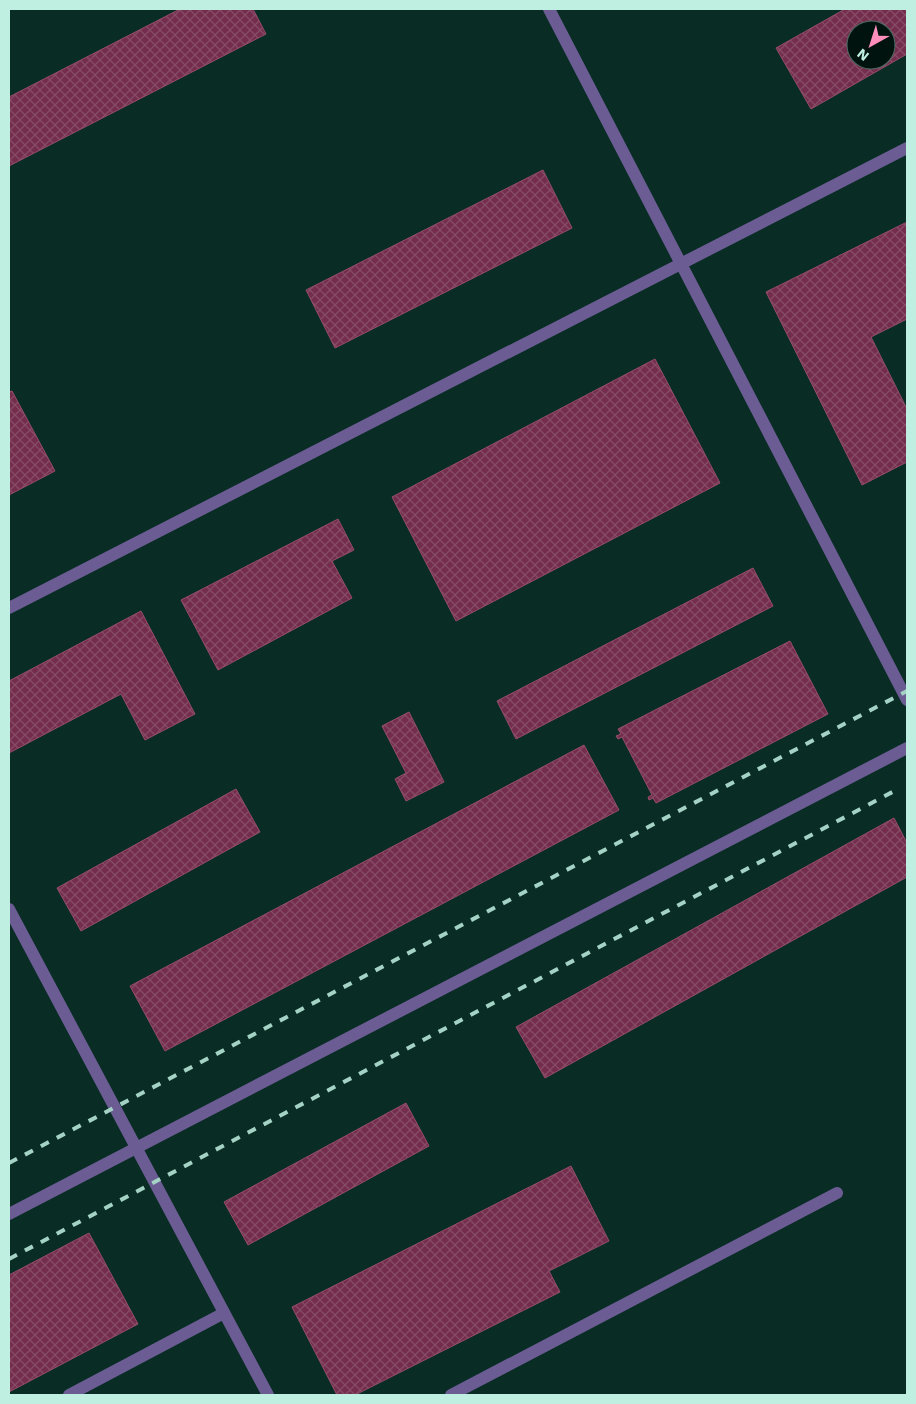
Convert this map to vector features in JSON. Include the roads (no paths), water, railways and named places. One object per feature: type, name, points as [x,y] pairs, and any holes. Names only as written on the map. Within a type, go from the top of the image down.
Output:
[{"type":"lane","points":[[550,9],[907,700]]},
{"type":"lane","points":[[9,608],[907,148]]},
{"type":"lane","points":[[9,1214],[907,748]]},
{"type":"lane","points":[[9,909],[268,1395]]},
{"type":"lane","points":[[451,1395],[837,1193]]},
{"type":"lane","points":[[69,1395],[224,1313]]},
{"type":"railway","points":[[9,1163],[907,691]]},
{"type":"railway","points":[[9,1259],[900,788]]}]
